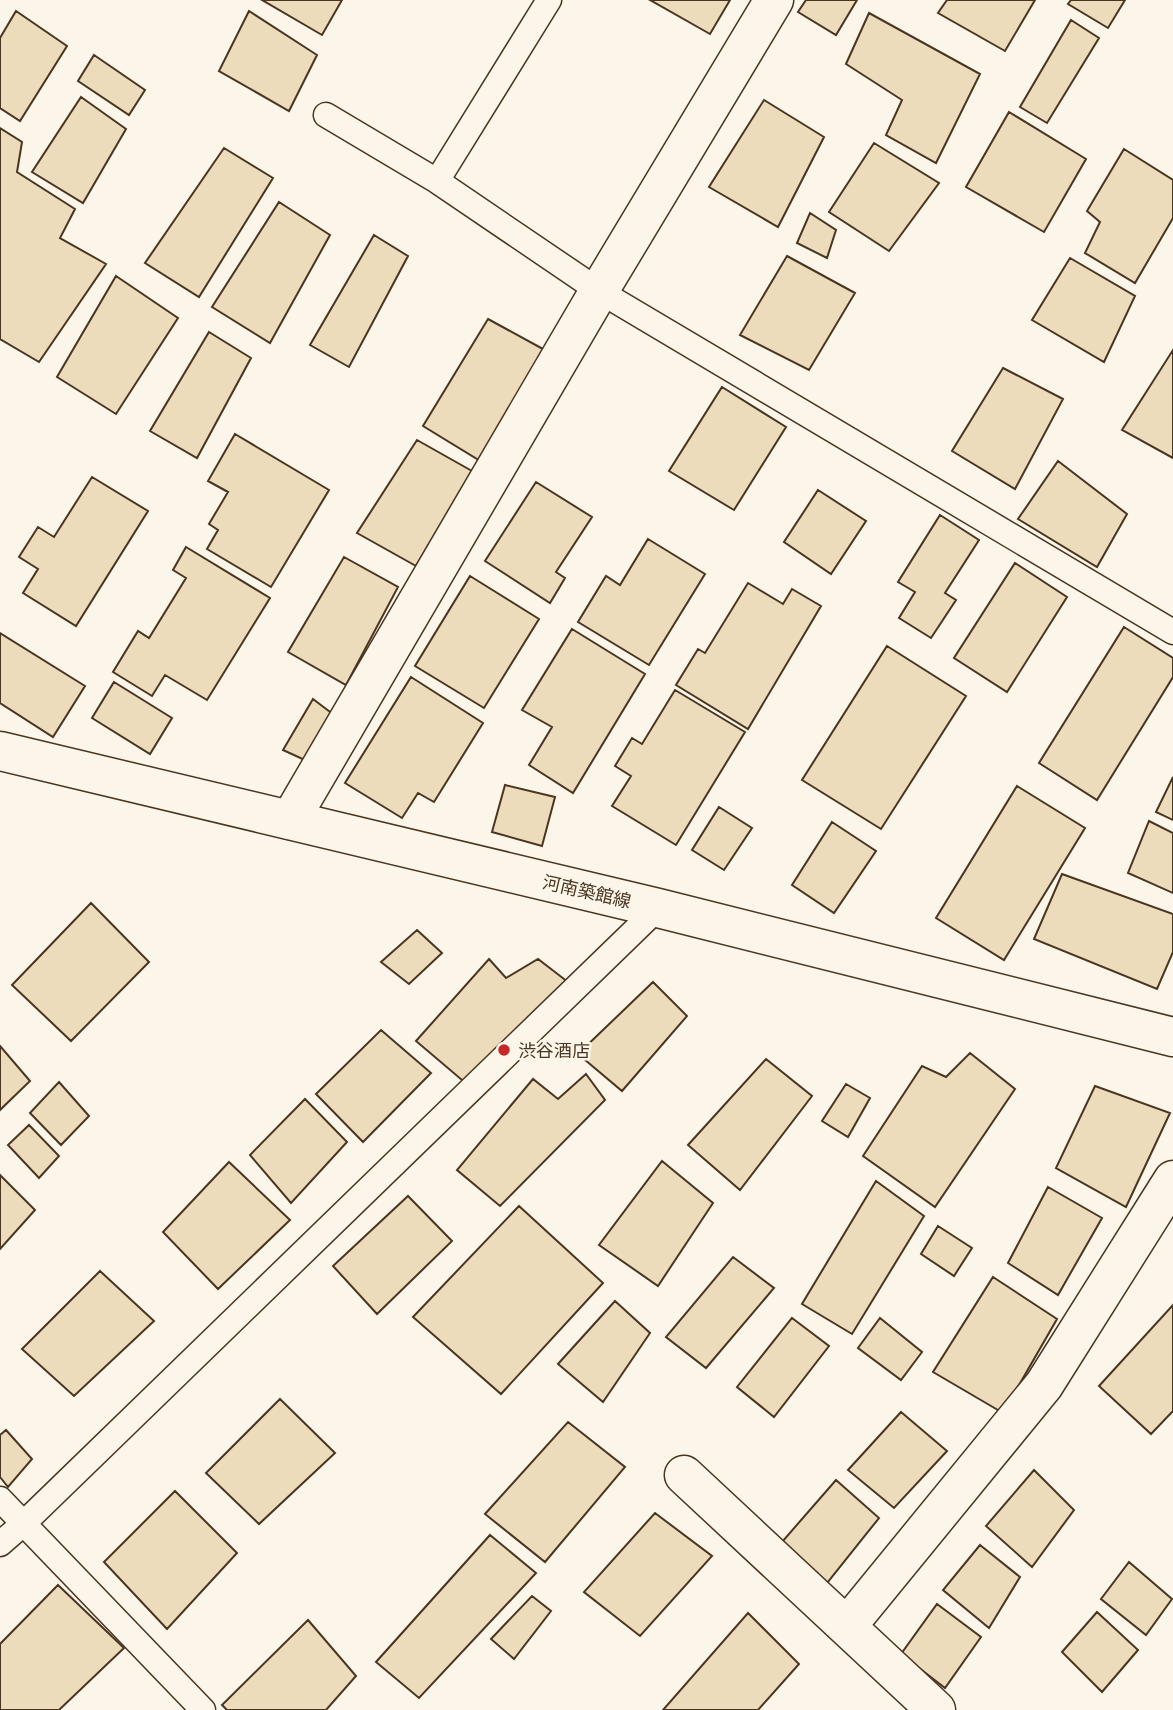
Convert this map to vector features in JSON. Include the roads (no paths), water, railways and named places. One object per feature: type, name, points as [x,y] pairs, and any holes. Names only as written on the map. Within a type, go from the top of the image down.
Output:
[{"type":"street","points":[[290,820],[599,291],[774,0]]},
{"type":"street","name":"河南築館線","points":[[0,751],[659,908],[1173,1037]]},
{"type":"street","points":[[847,1626],[1044,1385],[1173,1180]]},
{"type":"street","points":[[684,1475],[936,1710]]},
{"type":"lane","points":[[437,181],[549,0]]},
{"type":"lane","points":[[326,115],[437,181],[599,291],[1173,632]]},
{"type":"lane","points":[[0,1544],[659,908]]},
{"type":"lane","points":[[0,1499],[203,1710]]},
{"type":"place","name":"渋谷酒店","points":[[504,1050]]}]
